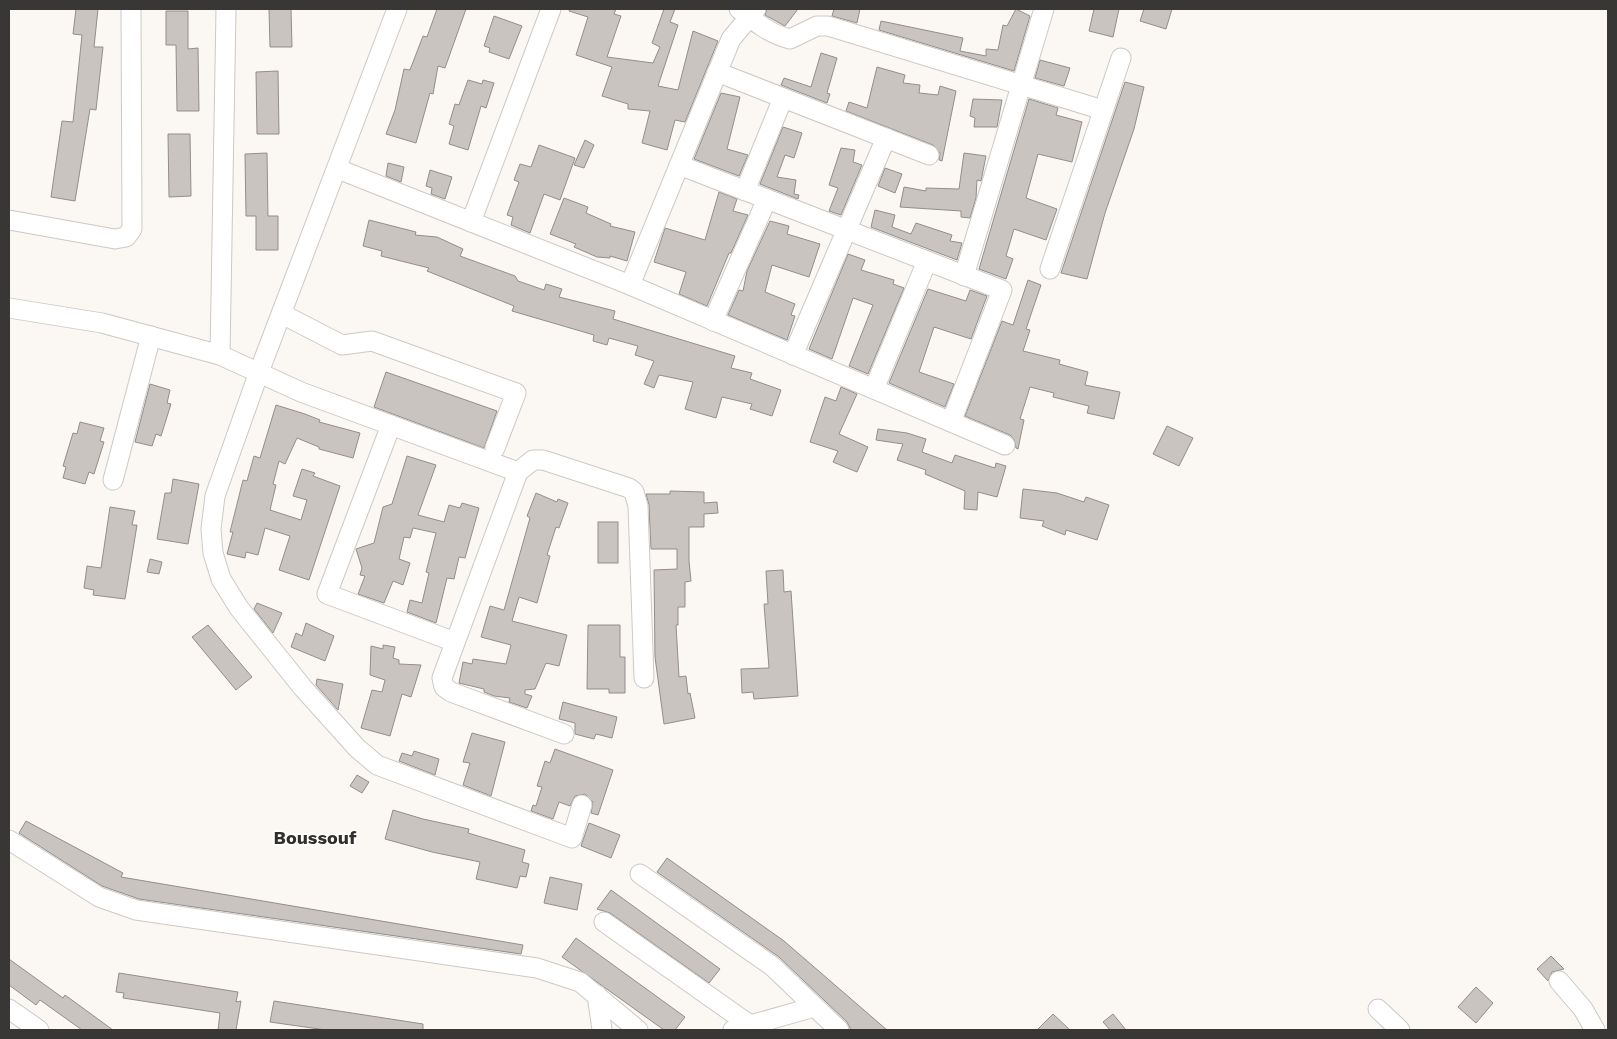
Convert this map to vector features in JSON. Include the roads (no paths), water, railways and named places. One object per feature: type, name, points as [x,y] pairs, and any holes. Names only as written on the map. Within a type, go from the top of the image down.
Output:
[{"type":"street","points":[[9,220],[115,238],[126,238],[132,229],[131,9]]},
{"type":"street","points":[[220,355],[226,9]]},
{"type":"street","points":[[397,9],[338,169],[259,372],[215,496],[211,528],[213,553],[221,580],[239,608],[303,688],[358,748],[377,765],[572,838],[582,805]]},
{"type":"street","points":[[470,222],[550,9]]},
{"type":"street","points":[[964,276],[1044,9]]},
{"type":"street","points":[[630,286],[731,39],[748,11],[780,36],[790,39],[817,26],[828,26],[1103,110]]},
{"type":"street","points":[[1050,269],[1121,58]]},
{"type":"street","points":[[717,72],[929,155]]},
{"type":"street","points":[[745,191],[783,98]]},
{"type":"street","points":[[793,355],[886,138]]},
{"type":"street","points":[[679,165],[1002,290],[951,422]]},
{"type":"street","points":[[338,169],[630,286],[1005,445]]},
{"type":"street","points":[[713,321],[767,199]]},
{"type":"street","points":[[874,389],[927,261]]},
{"type":"street","points":[[9,308],[102,323],[220,355],[301,392],[518,472]]},
{"type":"street","points":[[282,314],[342,345],[372,341],[516,393],[494,448]]},
{"type":"street","points":[[113,480],[151,336]]},
{"type":"street","points":[[391,425],[327,594],[455,642]]},
{"type":"street","points":[[564,734],[451,692],[444,687],[442,678],[518,472],[533,460],[543,460],[629,488],[634,492],[638,506],[644,678]]},
{"type":"street","points":[[9,840],[99,897],[136,910],[537,968],[580,982],[638,1030]]},
{"type":"street","points":[[640,874],[772,966],[839,1030]]},
{"type":"street","points":[[604,922],[741,1028],[814,1007]]},
{"type":"street","points":[[1560,981],[1583,1009],[1595,1030]]},
{"type":"street","points":[[596,995],[602,1030]]},
{"type":"street","points":[[9,1009],[36,1029]]},
{"type":"street","points":[[1378,1009],[1400,1030]]},
{"type":"district","name":"Boussouf","points":[[315,838]]}]
